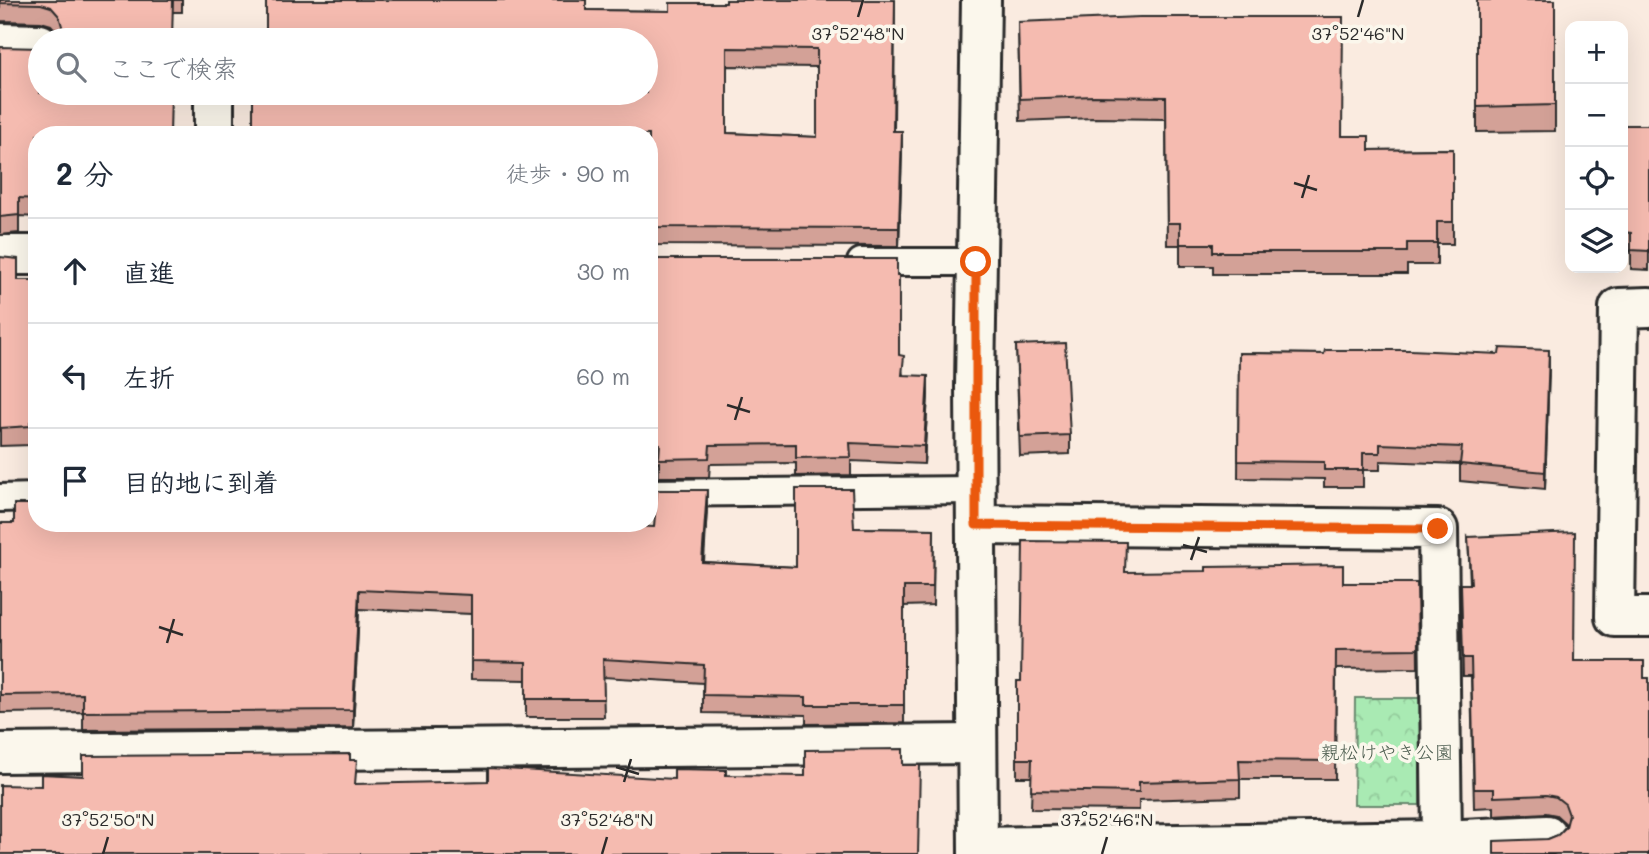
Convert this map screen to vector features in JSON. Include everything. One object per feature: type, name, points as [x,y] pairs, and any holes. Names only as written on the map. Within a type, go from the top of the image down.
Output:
[{"type":"street","points":[[981,0],[976,262],[978,850],[1443,840],[1547,835]]},
{"type":"street","points":[[0,43],[28,44]]},
{"type":"street","points":[[214,105],[214,126]]},
{"type":"street","points":[[0,255],[28,255]]},
{"type":"street","points":[[1649,307],[1619,308],[1615,617],[1649,617]]},
{"type":"street","points":[[976,508],[1438,529],[1443,840]]},
{"type":"street","points":[[0,754],[977,744]]},
{"type":"lane","points":[[840,261],[976,262]]},
{"type":"lane","points":[[658,493],[976,508]]},
{"type":"lane","points":[[0,498],[28,497]]},
{"type":"green space","name":"親松けやき公園","points":[[1355,698],[1420,698],[1420,805],[1354,805]]},
{"type":"building","points":[[0,0],[173,0],[172,28],[61,28],[59,16],[51,7],[41,4],[0,3]]},
{"type":"building","points":[[266,0],[586,0],[586,10],[670,11],[670,3],[726,3],[726,0],[895,0],[893,131],[902,131],[899,228],[658,227],[658,126],[253,126],[253,105],[658,105],[658,28],[266,28]],"holes":[[[727,48],[817,49],[817,137],[727,133]]]},
{"type":"building","points":[[1477,0],[1555,0],[1555,105],[1477,107]]},
{"type":"building","points":[[1140,17],[1343,17],[1342,136],[1369,136],[1369,150],[1453,149],[1453,222],[1437,222],[1437,243],[1407,243],[1407,252],[1213,252],[1213,244],[1180,244],[1180,223],[1167,223],[1166,97],[1020,99],[1018,22]]},
{"type":"building","points":[[0,47],[28,48],[28,105],[171,105],[170,126],[28,126],[28,198],[19,198],[19,215],[0,217]]},
{"type":"building","points":[[1628,125],[1649,125],[1649,251],[1631,250],[1631,233],[1628,233]]},
{"type":"building","points":[[0,257],[18,259],[18,280],[28,280],[28,426],[0,428]]},
{"type":"building","points":[[658,259],[897,259],[899,355],[904,356],[902,375],[928,376],[924,446],[850,443],[851,457],[796,458],[796,444],[710,445],[709,458],[659,459]]},
{"type":"building","points":[[1065,343],[1070,435],[1020,437],[1016,345]]},
{"type":"building","points":[[1500,348],[1549,350],[1545,472],[1460,464],[1462,447],[1380,444],[1380,453],[1363,453],[1363,470],[1324,470],[1324,462],[1238,461],[1239,353],[1324,354],[1325,350],[1410,350],[1499,354]]},
{"type":"building","points":[[796,489],[852,489],[854,528],[934,529],[933,587],[904,587],[904,705],[806,705],[806,697],[703,695],[704,665],[603,659],[604,699],[526,699],[526,662],[471,661],[471,595],[359,590],[353,710],[83,712],[83,694],[0,695],[0,523],[14,523],[14,504],[28,504],[28,532],[658,532],[658,490],[707,490],[702,562],[796,567]]},
{"type":"building","points":[[1575,532],[1574,661],[1644,661],[1644,678],[1649,678],[1649,854],[1494,854],[1494,841],[1548,839],[1558,835],[1566,827],[1569,815],[1565,804],[1556,797],[1494,797],[1494,789],[1474,789],[1471,658],[1463,658],[1461,584],[1471,584],[1468,537]]},
{"type":"building","points":[[1023,541],[1126,542],[1125,572],[1206,571],[1206,567],[1343,565],[1343,583],[1417,583],[1418,649],[1336,650],[1335,761],[1239,760],[1240,779],[1139,782],[1139,792],[1031,790],[1032,759],[1017,759],[1017,681],[1021,681]]},
{"type":"building","points":[[903,749],[903,765],[920,765],[918,854],[0,854],[0,785],[41,786],[41,774],[83,776],[83,756],[350,754],[350,760],[357,760],[355,784],[488,781],[488,768],[674,779],[674,769],[726,770],[726,775],[805,776],[805,750]]},
{"type":"route","points":[[976,262],[976,525],[1438,529]]}]
